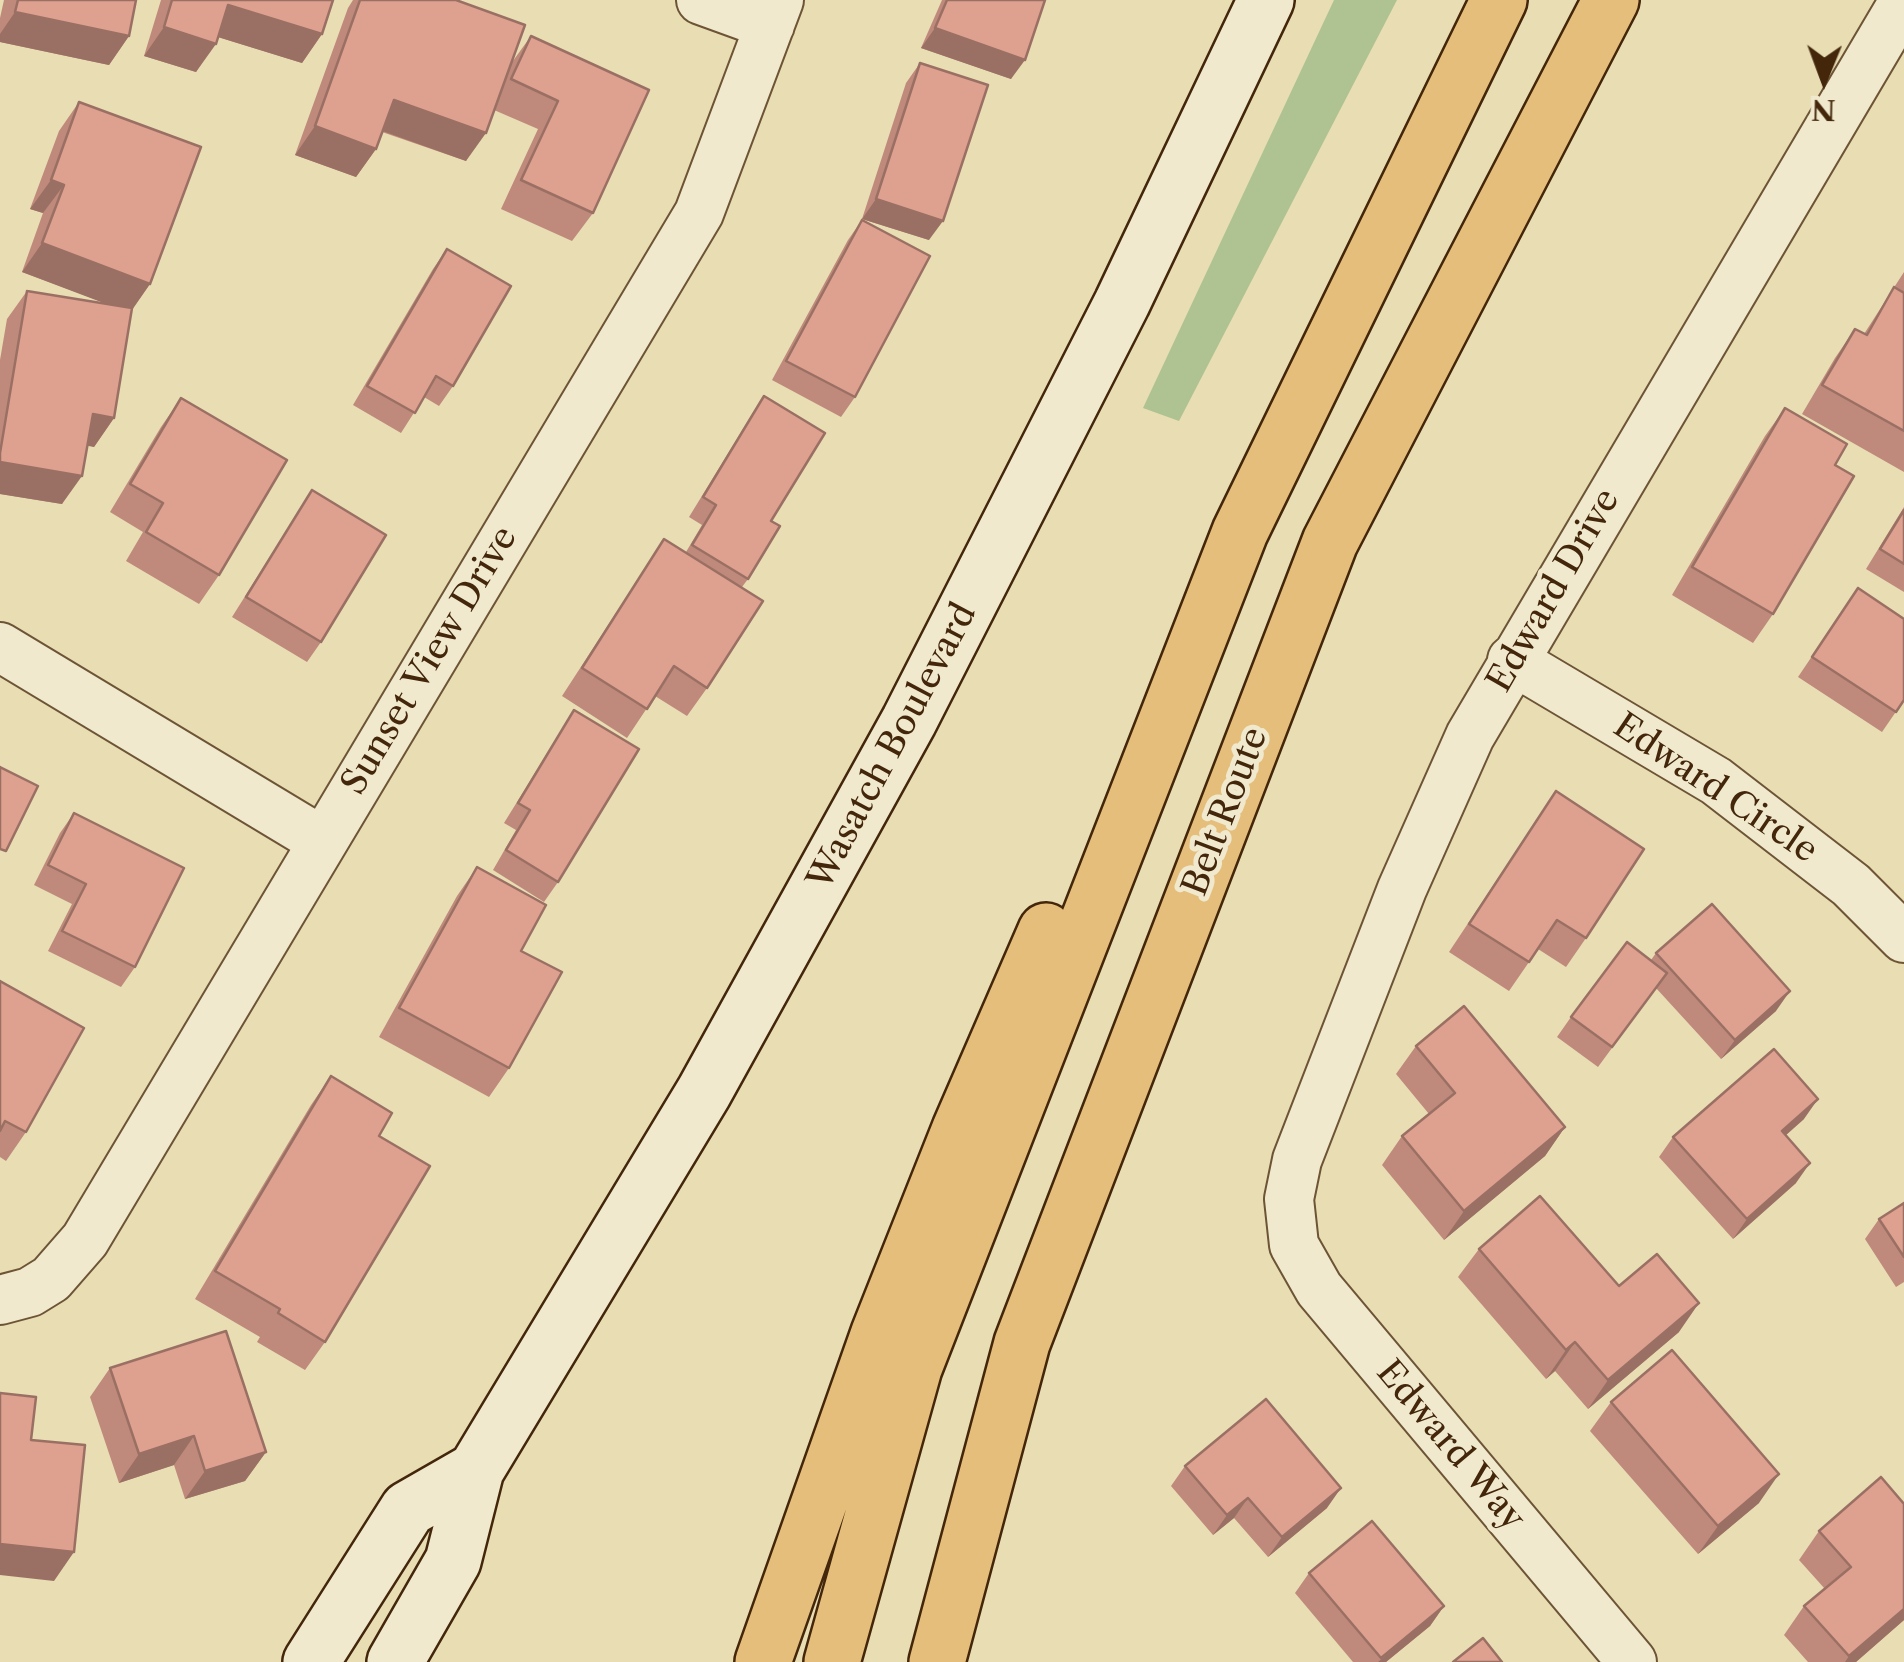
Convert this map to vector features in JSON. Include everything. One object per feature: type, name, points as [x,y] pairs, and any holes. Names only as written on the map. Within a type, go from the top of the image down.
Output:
[{"type":"highway","points":[[763,1662],[820,1492],[960,1129],[1133,744],[1499,0]]},
{"type":"highway","name":"Belt Route","points":[[937,1662],[1022,1344],[1330,542],[1610,0]]},
{"type":"highway","points":[[832,1662],[914,1368],[1240,532]]},
{"type":"highway","points":[[965,1662],[1022,1344]]},
{"type":"main road","name":"Wasatch Boulevard","points":[[395,1662],[453,1560],[476,1470],[704,1092],[908,721],[1122,303],[1266,0]]},
{"type":"main road","name":"Wasatch Boulevard","points":[[312,1662],[408,1509],[476,1470]]},
{"type":"street","points":[[702,0],[774,12]]},
{"type":"street","name":"Edward Drive","points":[[1289,1220],[1297,1160],[1402,889],[1470,736],[1904,1]]},
{"type":"street","name":"Sunset View Drive","points":[[15,1296],[51,1279],[85,1240],[699,213],[774,12]]},
{"type":"street","points":[[0,647],[322,841]]},
{"type":"street","name":"Edward Circle","points":[[1512,660],[1716,781],[1852,885],[1904,938]]},
{"type":"street","name":"Edward Way","points":[[1289,1220],[1294,1245],[1319,1289],[1632,1662]]},
{"type":"green space","points":[[1334,0],[1397,0],[1179,421],[1143,408]]},
{"type":"building","points":[[18,0],[136,0],[129,36],[15,12]]},
{"type":"building","points":[[172,0],[333,0],[322,34],[228,5],[216,44],[164,27]]},
{"type":"building","points":[[360,0],[456,0],[525,25],[486,133],[394,100],[376,149],[315,126]]},
{"type":"building","points":[[947,0],[1045,0],[1025,60],[935,28]]},
{"type":"building","points":[[531,36],[649,90],[593,213],[521,180],[558,101],[511,79]]},
{"type":"building","points":[[920,63],[988,85],[943,221],[876,199]]},
{"type":"building","points":[[79,102],[201,147],[150,284],[42,243],[64,185],[51,180]]},
{"type":"building","points":[[862,220],[930,256],[855,397],[786,361]]},
{"type":"building","points":[[447,249],[511,286],[453,386],[436,376],[415,413],[367,386]]},
{"type":"building","points":[[1894,287],[1904,293],[1904,431],[1822,385],[1855,329],[1867,335]]},
{"type":"building","points":[[27,291],[132,308],[114,418],[93,414],[82,476],[0,462]]},
{"type":"building","points":[[764,396],[825,433],[771,521],[780,526],[748,579],[692,545],[716,505],[703,497]]},
{"type":"building","points":[[181,398],[287,460],[219,575],[146,532],[163,503],[130,484]]},
{"type":"building","points":[[1785,408],[1847,444],[1835,465],[1854,476],[1773,614],[1692,567]]},
{"type":"building","points":[[312,490],[386,535],[321,642],[246,597]]},
{"type":"building","points":[[1904,510],[1904,564],[1880,549]]},
{"type":"building","points":[[664,539],[763,601],[707,688],[674,666],[647,709],[582,668]]},
{"type":"building","points":[[1858,588],[1904,619],[1904,700],[1896,712],[1812,657]]},
{"type":"building","points":[[574,710],[639,749],[558,882],[506,850],[530,810],[518,803]]},
{"type":"building","points":[[0,767],[38,786],[6,851],[0,849]]},
{"type":"building","points":[[1556,791],[1644,849],[1586,938],[1557,920],[1529,962],[1469,924]]},
{"type":"building","points":[[74,813],[184,868],[135,967],[62,931],[86,884],[48,865]]},
{"type":"building","points":[[477,867],[546,905],[521,951],[562,972],[509,1068],[399,1008]]},
{"type":"building","points":[[1712,904],[1790,991],[1735,1040],[1656,953]]},
{"type":"building","points":[[1627,942],[1667,973],[1612,1047],[1571,1017]]},
{"type":"building","points":[[0,981],[84,1028],[26,1132],[5,1121],[0,1131]]},
{"type":"building","points":[[1464,1006],[1565,1127],[1464,1211],[1402,1136],[1455,1093],[1416,1046]]},
{"type":"building","points":[[1774,1049],[1818,1099],[1782,1131],[1810,1163],[1747,1219],[1673,1137]]},
{"type":"building","points":[[331,1076],[392,1113],[379,1136],[430,1166],[325,1342],[278,1313],[280,1309],[215,1271]]},
{"type":"building","points":[[1540,1196],[1619,1286],[1657,1254],[1699,1303],[1608,1380],[1575,1342],[1566,1350],[1479,1249]]},
{"type":"building","points":[[1904,1203],[1904,1257],[1879,1219]]},
{"type":"building","points":[[226,1331],[266,1452],[205,1471],[194,1436],[139,1454],[110,1368]]},
{"type":"building","points":[[1672,1350],[1779,1474],[1718,1526],[1611,1402]]},
{"type":"building","points":[[0,1393],[36,1397],[31,1440],[85,1445],[74,1552],[0,1544]]},
{"type":"building","points":[[1266,1399],[1341,1488],[1282,1537],[1248,1498],[1227,1515],[1185,1466]]},
{"type":"building","points":[[1881,1477],[1904,1504],[1904,1609],[1849,1656],[1804,1606],[1851,1567],[1819,1531]]},
{"type":"building","points":[[1372,1521],[1444,1606],[1381,1658],[1309,1573]]},
{"type":"building","points":[[1483,1638],[1502,1662],[1453,1662]]}]
